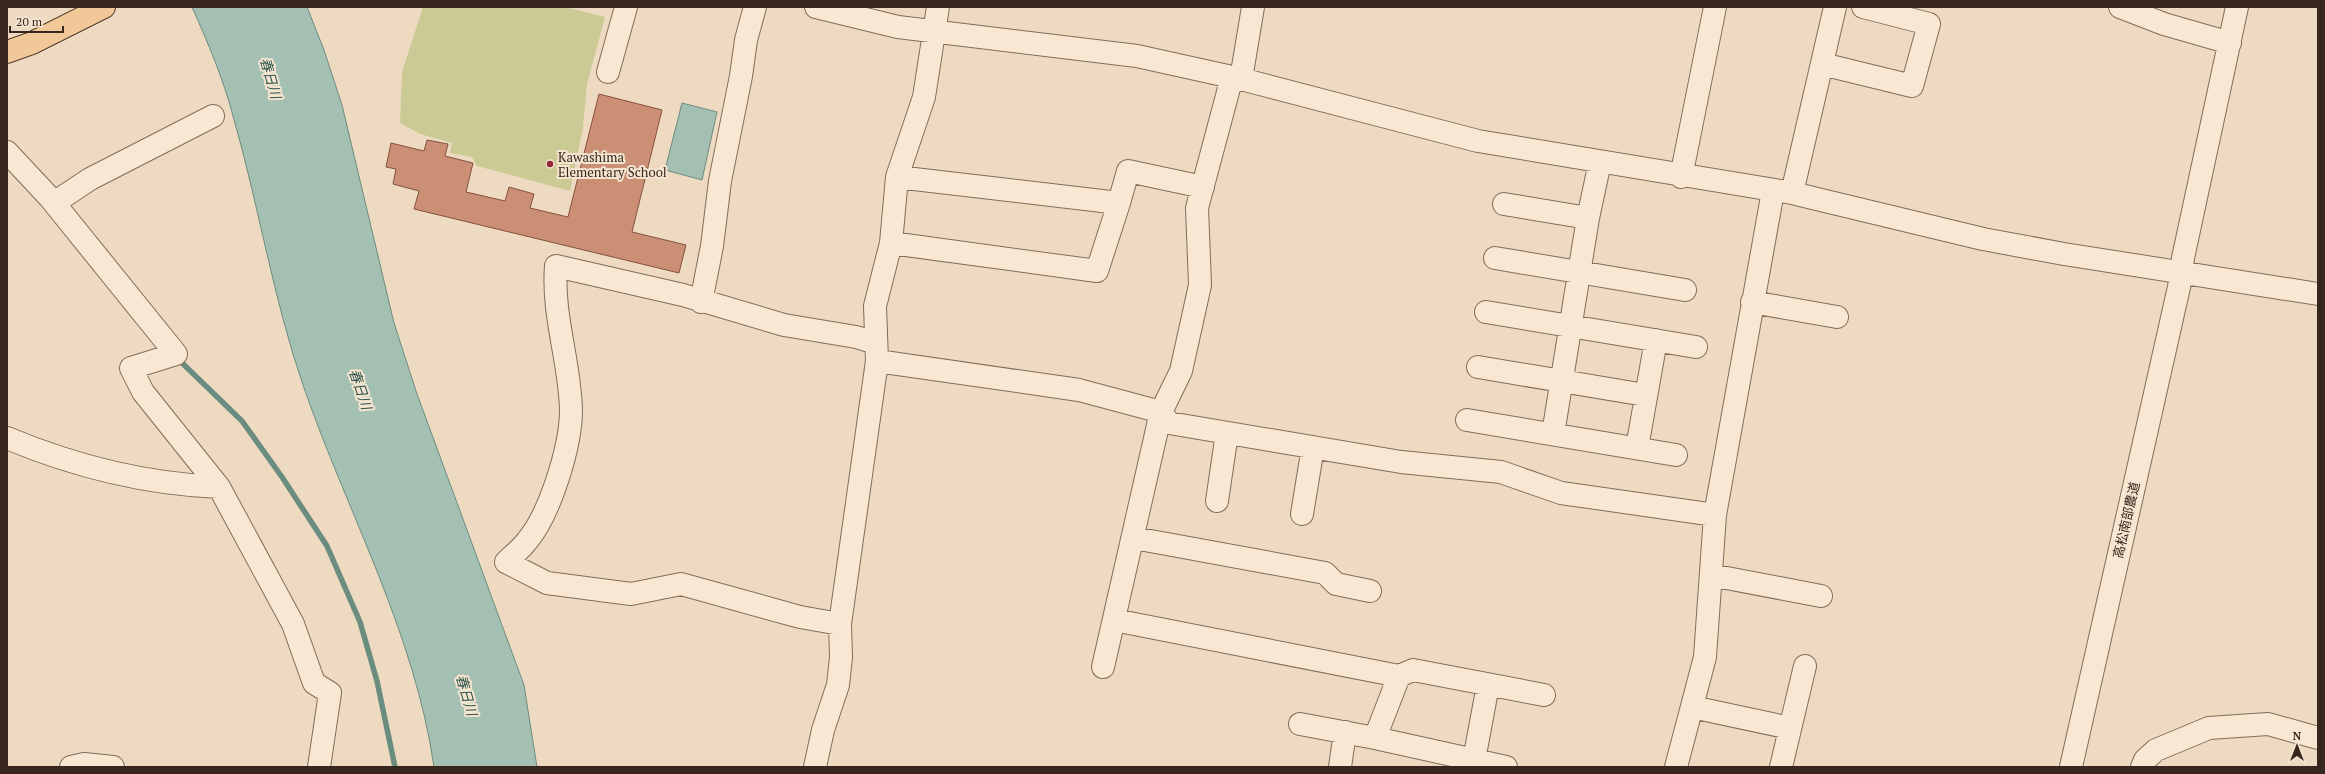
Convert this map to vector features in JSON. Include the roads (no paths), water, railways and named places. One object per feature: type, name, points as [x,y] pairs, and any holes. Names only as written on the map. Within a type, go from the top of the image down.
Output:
[{"type":"main road","points":[[7,52],[32,42],[104,7]]},
{"type":"street","points":[[608,72],[626,7]]},
{"type":"street","points":[[701,302],[712,246],[720,181],[741,76],[746,40],[755,7]]},
{"type":"street","points":[[816,7],[898,27],[1137,56],[1236,78],[1478,141],[1682,177],[1782,192],[1983,239],[2180,274],[2318,294]]},
{"type":"street","points":[[815,767],[823,730],[838,685],[842,657],[840,624],[876,352],[875,306],[890,243],[897,177],[924,97],[938,7]]},
{"type":"street","points":[[1103,667],[1134,538],[1160,412],[1181,371],[1200,285],[1197,208],[1236,78],[1253,7]]},
{"type":"street","points":[[1682,177],[1715,7]]},
{"type":"street","points":[[1676,767],[1705,657],[1715,515],[1752,302],[1782,192],[1822,64],[1835,7]]},
{"type":"street","points":[[1822,64],[1912,86],[1929,24],[1864,7]]},
{"type":"street","points":[[2120,7],[2164,24],[2230,43]]},
{"type":"street","name":"高松南部農道","points":[[2071,767],[2238,7]]},
{"type":"street","points":[[54,203],[90,179],[213,116]]},
{"type":"street","points":[[7,152],[54,203],[176,354],[131,368],[143,392],[220,487],[293,624],[314,683],[330,693],[319,767]]},
{"type":"street","points":[[1553,434],[1588,218],[1600,162]]},
{"type":"street","points":[[890,243],[1097,271],[1128,171],[1203,187]]},
{"type":"street","points":[[897,177],[1119,203]]},
{"type":"street","points":[[1504,204],[1588,218]]},
{"type":"street","points":[[1495,258],[1685,290]]},
{"type":"street","points":[[840,624],[800,617],[681,584],[631,594],[547,583],[506,562],[528,540],[546,509],[569,439],[571,410],[554,291],[556,266],[683,295],[701,302],[784,325],[843,335],[876,352],[1079,390],[1160,412],[1169,423],[1401,462],[1501,472],[1561,493],[1715,515]]},
{"type":"street","points":[[1752,302],[1837,317]]},
{"type":"street","points":[[1486,312],[1696,347]]},
{"type":"street","points":[[1637,448],[1645,395],[1656,340]]},
{"type":"street","points":[[1478,367],[1645,395]]},
{"type":"street","points":[[1467,420],[1676,455]]},
{"type":"street","points":[[1217,501],[1227,433]]},
{"type":"street","points":[[7,438],[39,452],[114,473],[179,486],[220,487]]},
{"type":"street","points":[[1302,514],[1313,447]]},
{"type":"street","points":[[1134,538],[1325,572],[1336,584],[1370,591]]},
{"type":"street","points":[[1711,575],[1821,596]]},
{"type":"street","points":[[1114,620],[1399,676],[1413,670],[1544,695]]},
{"type":"street","points":[[1781,767],[1805,666]]},
{"type":"street","points":[[1375,738],[1399,676]]},
{"type":"street","points":[[1474,760],[1488,684]]},
{"type":"street","points":[[1692,707],[1790,728]]},
{"type":"street","points":[[1300,724],[1375,738],[1506,767]]},
{"type":"street","points":[[2142,767],[2145,760],[2156,750],[2209,728],[2268,724],[2318,738]]},
{"type":"street","points":[[1340,767],[1345,732]]},
{"type":"street","points":[[71,767],[84,764],[113,767]]},
{"type":"water","name":"春日川","points":[[192,7],[307,7],[324,50],[342,105],[394,323],[417,394],[524,685],[537,767],[434,767],[425,718],[412,669],[396,622],[321,435],[293,354],[283,321],[251,184],[225,88]]},
{"type":"water","points":[[682,103],[717,112],[702,180],[665,170]]},
{"type":"waterway","points":[[179,360],[242,421],[282,477],[327,546],[360,622],[377,681],[395,767]]},
{"type":"place","name":"Kawashima Elementary School","points":[[550,164]]}]
